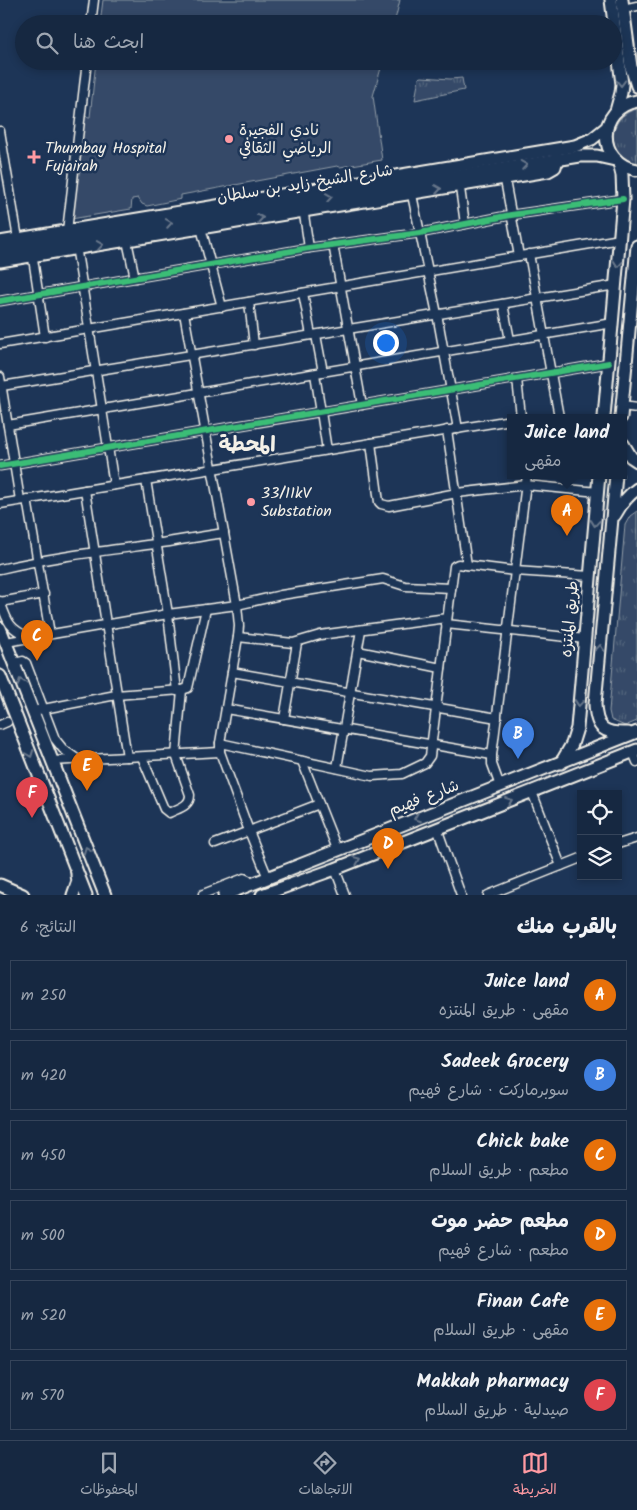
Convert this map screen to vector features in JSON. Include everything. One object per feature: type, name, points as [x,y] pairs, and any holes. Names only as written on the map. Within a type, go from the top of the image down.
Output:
[{"type":"street","points":[[92,15],[94,0]]},
{"type":"street","points":[[611,0],[613,15]]},
{"type":"street","points":[[637,6],[622,4],[633,58],[632,75],[637,86]]},
{"type":"street","points":[[86,70],[73,239],[83,287],[114,485]]},
{"type":"street","points":[[616,112],[622,84],[620,70]]},
{"type":"street","points":[[604,414],[623,199],[622,175],[607,144],[607,127],[610,119],[616,112],[628,104],[637,102]]},
{"type":"street","name":"شارع الشيخ زايد بن سلطان","points":[[0,251],[31,251],[73,239],[575,146],[592,139],[607,127]]},
{"type":"street","points":[[0,130],[18,239]]},
{"type":"street","name":"شارع الشيخ زايد بن سلطان","points":[[0,242],[18,239],[73,239],[126,235],[504,173],[557,159],[588,155],[617,162],[630,169],[637,170]]},
{"type":"street","points":[[504,173],[519,256]]},
{"type":"street","points":[[459,180],[466,224]]},
{"type":"street","points":[[411,188],[429,272],[458,429]]},
{"type":"street","points":[[0,301],[211,264],[334,244],[420,233],[511,215],[623,199]]},
{"type":"street","points":[[302,206],[309,248]]},
{"type":"street","points":[[199,223],[222,307]]},
{"type":"street","points":[[126,235],[134,278]]},
{"type":"street","points":[[0,344],[620,239]]},
{"type":"street","points":[[334,244],[362,405]]},
{"type":"street","points":[[637,246],[635,293],[622,412],[637,408]]},
{"type":"street","points":[[0,261],[31,251],[45,337]]},
{"type":"street","points":[[529,254],[558,414]]},
{"type":"street","points":[[2,386],[616,285]]},
{"type":"street","points":[[303,293],[313,335],[319,373],[321,412],[327,450]]},
{"type":"street","points":[[249,302],[254,345]]},
{"type":"street","points":[[502,304],[510,340]]},
{"type":"street","points":[[184,313],[237,605],[239,626],[220,752],[268,878]]},
{"type":"street","points":[[8,425],[612,323]]},
{"type":"street","points":[[0,466],[609,363]]},
{"type":"street","points":[[0,377],[14,464],[38,560],[50,634]]},
{"type":"street","points":[[517,379],[521,414]]},
{"type":"street","points":[[0,504],[507,421]]},
{"type":"street","points":[[447,430],[467,564]]},
{"type":"street","points":[[372,443],[379,502],[389,506],[457,493],[526,484],[598,492]]},
{"type":"street","points":[[627,450],[637,461]]},
{"type":"street","points":[[500,786],[492,764],[492,755],[527,479]]},
{"type":"street","name":"طريق المنتزه","points":[[561,763],[575,736],[582,678],[599,479]]},
{"type":"street","name":"طريق المنتزه","points":[[616,479],[596,715],[601,728],[614,733],[637,732]]},
{"type":"street","points":[[142,757],[164,810],[169,813],[187,804],[190,798],[176,755],[180,690],[146,480]]},
{"type":"street","points":[[612,521],[620,505],[628,495],[637,489]]},
{"type":"street","points":[[85,490],[126,757]]},
{"type":"street","points":[[0,569],[38,560],[157,544],[224,532]]},
{"type":"street","points":[[220,742],[372,776],[402,774],[425,763],[430,756],[454,566],[467,564],[515,571],[590,576]]},
{"type":"street","points":[[6,642],[168,614],[237,605],[281,595],[383,579],[405,586],[451,588]]},
{"type":"street","points":[[44,594],[0,601],[6,642],[14,663],[55,739],[68,754],[79,760]]},
{"type":"street","points":[[38,710],[116,695],[188,688],[206,608]]},
{"type":"street","points":[[238,637],[288,644],[320,635],[447,621],[585,639]]},
{"type":"street","points":[[3,625],[31,638]]},
{"type":"street","points":[[337,768],[361,630]]},
{"type":"street","points":[[284,719],[297,642]]},
{"type":"street","points":[[358,651],[440,668]]},
{"type":"street","points":[[232,672],[497,718]]},
{"type":"street","points":[[0,676],[86,895]]},
{"type":"street","points":[[582,678],[585,682],[591,683],[598,680]]},
{"type":"street","points":[[226,709],[492,755]]},
{"type":"street","points":[[38,710],[52,761],[105,895]]},
{"type":"street","name":"شارع فهيم","points":[[224,895],[637,732]]},
{"type":"street","points":[[52,761],[220,752]]},
{"type":"street","name":"شارع فهيم","points":[[262,895],[335,869],[532,792],[636,755]]},
{"type":"street","points":[[302,761],[337,849]]},
{"type":"street","points":[[532,792],[561,866]]},
{"type":"street","points":[[215,844],[318,804]]},
{"type":"street","points":[[448,806],[443,818],[451,823]]},
{"type":"street","points":[[437,828],[461,895]]},
{"type":"street","points":[[622,843],[637,838]]},
{"type":"street","points":[[488,895],[577,860]]},
{"type":"street","points":[[335,869],[345,895]]},
{"type":"street","points":[[73,895],[78,881],[77,873]]},
{"type":"street","points":[[203,894],[244,878],[248,880],[250,885]]},
{"type":"street","points":[[0,885],[23,895]]},
{"type":"green space","points":[[103,0],[400,0],[396,15],[101,15]]},
{"type":"green space","name":"نادي الفجيرة الرياضي الثقافي","points":[[95,70],[380,70],[373,96],[382,160],[337,166],[181,195],[181,199],[147,206],[142,204],[138,198],[132,199],[131,209],[71,219],[82,116],[90,117]]},
{"type":"green space","points":[[419,78],[462,78],[464,90],[415,100]]},
{"type":"green space","points":[[637,109],[637,164],[619,154],[613,137],[619,120],[627,113]]},
{"type":"green space","points":[[637,511],[637,721],[625,726],[611,720],[609,711],[625,525],[630,516]]},
{"type":"cycle path","points":[[0,301],[309,248],[420,233],[511,215],[623,199]]},
{"type":"cycle path","points":[[0,466],[609,363]]},
{"type":"place","name":"نادي الفجيرة الرياضي الثقافي","points":[[229,139]]},
{"type":"place","name":"Thumbay Hospital Fujairah","points":[[34,157]]},
{"type":"place","name":"33/11kV Substation","points":[[251,502]]},
{"type":"place","name":"Juice land","points":[[567,536]]},
{"type":"place","name":"Chick bake","points":[[37,661]]},
{"type":"place","name":"Sadeek Grocery","points":[[518,759]]},
{"type":"place","name":"Finan Cafe","points":[[87,791]]},
{"type":"place","name":"Makkah pharmacy","points":[[32,818]]},
{"type":"place","name":"مطعم حضر موت","points":[[388,869]]},
{"type":"district","name":"المحطة","points":[[247,445]]}]
